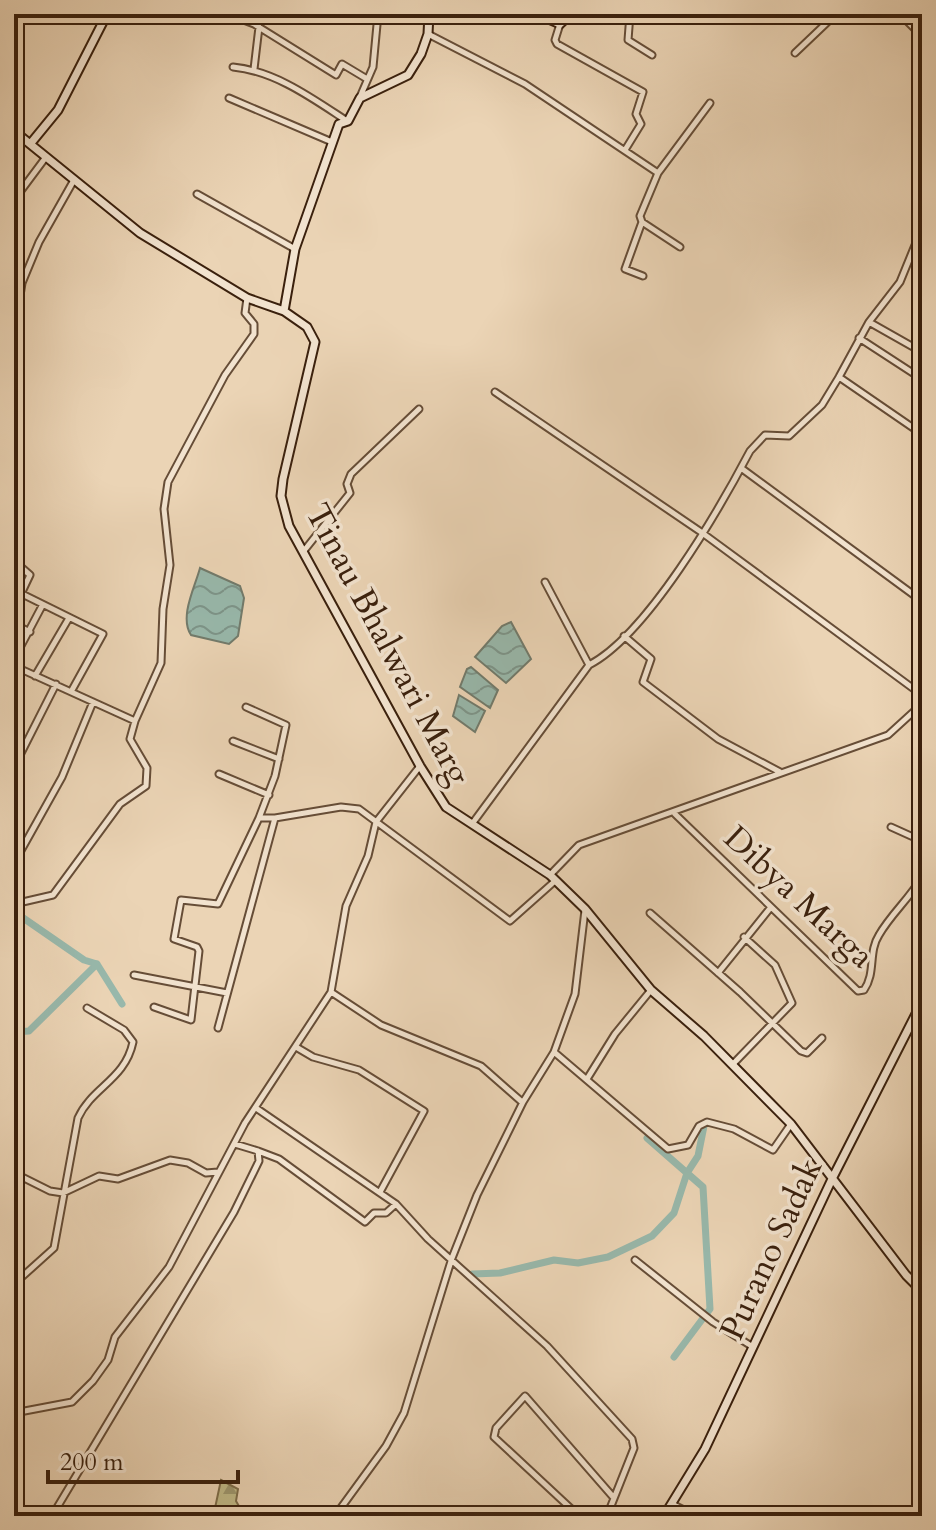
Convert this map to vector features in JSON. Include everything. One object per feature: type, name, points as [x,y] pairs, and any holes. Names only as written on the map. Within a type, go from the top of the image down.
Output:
[{"type":"street","points":[[31,143],[58,110],[107,14]]},
{"type":"street","points":[[228,14],[259,27],[336,75],[342,64],[367,79]]},
{"type":"street","points":[[284,311],[295,249],[332,142],[339,124],[348,121],[373,67],[378,14]]},
{"type":"street","points":[[360,98],[408,75],[428,34],[429,14]]},
{"type":"street","points":[[537,14],[560,24]]},
{"type":"street","points":[[571,14],[560,24],[555,40],[557,44],[643,92],[636,114],[640,127],[625,150]]},
{"type":"street","points":[[630,14],[628,40],[652,55]]},
{"type":"street","points":[[795,53],[836,14]]},
{"type":"street","points":[[906,20],[922,36]]},
{"type":"street","points":[[254,69],[259,27]]},
{"type":"street","points":[[428,34],[525,84],[658,173]]},
{"type":"street","points":[[233,67],[254,69],[305,94],[348,121]]},
{"type":"street","points":[[229,98],[332,142]]},
{"type":"street","points":[[643,276],[625,269],[642,222],[641,212],[658,173],[710,103]]},
{"type":"street","name":"Tinau Bhalwari Marg","points":[[14,131],[140,233],[247,298],[284,311],[307,327],[315,342],[281,496],[289,526],[420,766],[446,807],[552,878],[585,909],[651,990],[733,1064],[791,1124],[922,1291]]},
{"type":"street","points":[[14,200],[47,156]]},
{"type":"street","points":[[14,334],[22,283],[39,242],[74,180]]},
{"type":"street","points":[[197,194],[295,249]]},
{"type":"street","points":[[642,222],[680,247]]},
{"type":"street","points":[[471,825],[589,665],[605,657],[650,607],[701,532],[750,451],[765,435],[789,436],[822,405],[869,322],[900,282],[922,228]]},
{"type":"street","points":[[15,901],[53,895],[120,804],[146,786],[147,768],[130,739],[161,663],[163,650],[163,609],[170,565],[164,496],[218,388],[254,334],[254,324],[245,313],[247,298]]},
{"type":"street","points":[[869,322],[922,352]]},
{"type":"street","points":[[859,338],[922,379]]},
{"type":"street","points":[[839,377],[922,434]]},
{"type":"street","points":[[495,392],[701,532],[922,695]]},
{"type":"street","points":[[303,552],[350,493],[347,484],[351,474],[419,409]]},
{"type":"street","points":[[741,468],[922,601]]},
{"type":"street","points":[[14,561],[30,575],[21,594]]},
{"type":"street","points":[[545,582],[589,665]]},
{"type":"street","points":[[14,590],[104,635],[72,690]]},
{"type":"street","points":[[14,659],[42,606]]},
{"type":"street","points":[[35,676],[69,618]]},
{"type":"street","points":[[14,624],[30,632]]},
{"type":"street","points":[[624,636],[651,659],[643,682],[718,739],[781,773]]},
{"type":"street","points":[[14,679],[16,668],[72,690],[135,721]]},
{"type":"street","points":[[14,767],[56,684]]},
{"type":"street","points":[[14,863],[62,777],[93,702]]},
{"type":"street","points":[[259,818],[353,807],[510,921],[579,845],[675,814],[721,793],[888,735],[922,704]]},
{"type":"street","points":[[154,1007],[190,1021],[198,949],[174,939],[181,900],[218,904],[269,795],[286,725],[246,707]]},
{"type":"street","points":[[233,741],[279,759]]},
{"type":"street","points":[[14,1413],[72,1402],[93,1381],[108,1360],[115,1337],[169,1267],[256,1108],[331,992],[346,906],[368,856],[376,822],[420,766]]},
{"type":"street","points":[[219,774],[269,795]]},
{"type":"street","name":"Dibya Marga","points":[[675,814],[827,965],[861,992],[872,973],[873,948],[879,934],[913,893],[922,877]]},
{"type":"street","points":[[218,1028],[275,818]]},
{"type":"street","points":[[891,827],[922,841]]},
{"type":"street","points":[[913,893],[922,900]]},
{"type":"street","points":[[718,973],[771,907]]},
{"type":"street","points":[[335,1516],[386,1446],[404,1413],[452,1258],[477,1195],[523,1102],[554,1052],[575,994],[585,909]]},
{"type":"street","points":[[650,913],[807,1053],[822,1038]]},
{"type":"street","points":[[733,1064],[791,1006],[792,995],[775,965],[744,937]]},
{"type":"street","points":[[134,975],[227,993]]},
{"type":"street","points":[[587,1079],[615,1034],[651,990]]},
{"type":"street","points":[[331,992],[381,1025],[481,1066],[523,1102]]},
{"type":"street","name":"Purano Sadak","points":[[664,1516],[705,1449],[832,1179],[922,1002]]},
{"type":"street","points":[[14,1284],[54,1248],[63,1193],[84,1106],[114,1078],[131,1052],[133,1042],[124,1030],[87,1008]]},
{"type":"street","points":[[296,1047],[313,1057],[359,1070],[424,1111],[380,1192]]},
{"type":"street","points":[[554,1052],[632,1121],[672,1150],[688,1145],[699,1126],[707,1122],[734,1129],[773,1150],[791,1124]]},
{"type":"street","points":[[256,1108],[396,1204],[547,1346],[635,1443],[607,1516]]},
{"type":"street","points":[[235,1144],[279,1159],[365,1222],[374,1213],[386,1213],[396,1204]]},
{"type":"street","points":[[52,1516],[234,1212],[259,1161],[258,1151]]},
{"type":"street","points":[[14,1173],[50,1191],[63,1193],[99,1176],[118,1179],[170,1160],[215,1175],[222,1169]]},
{"type":"street","points":[[635,1260],[713,1322],[753,1347]]},
{"type":"street","points":[[579,1516],[494,1437],[496,1428],[525,1396],[614,1498]]},
{"type":"street","points":[[671,1503],[696,1516]]},
{"type":"street","points":[[247,1510],[256,1516]]},
{"type":"green space","points":[[221,1480],[238,1489],[236,1501],[240,1508],[235,1516],[221,1516],[215,1508]]},
{"type":"water","points":[[200,568],[240,586],[244,598],[238,636],[229,644],[191,635],[188,628],[187,611]]},
{"type":"water","points":[[511,622],[531,659],[506,683],[475,657],[502,626]]},
{"type":"water","points":[[471,667],[498,690],[490,708],[460,687],[467,669]]},
{"type":"water","points":[[459,695],[485,711],[475,732],[453,716]]},
{"type":"waterway","points":[[16,913],[84,960],[97,964],[122,1004]]},
{"type":"waterway","points":[[14,1032],[29,1031],[97,964]]},
{"type":"waterway","points":[[472,1274],[500,1273],[554,1260],[578,1263],[608,1257],[652,1236],[674,1213],[687,1173],[698,1156],[704,1126]]},
{"type":"waterway","points":[[647,1138],[703,1187],[710,1309],[674,1357]]}]
